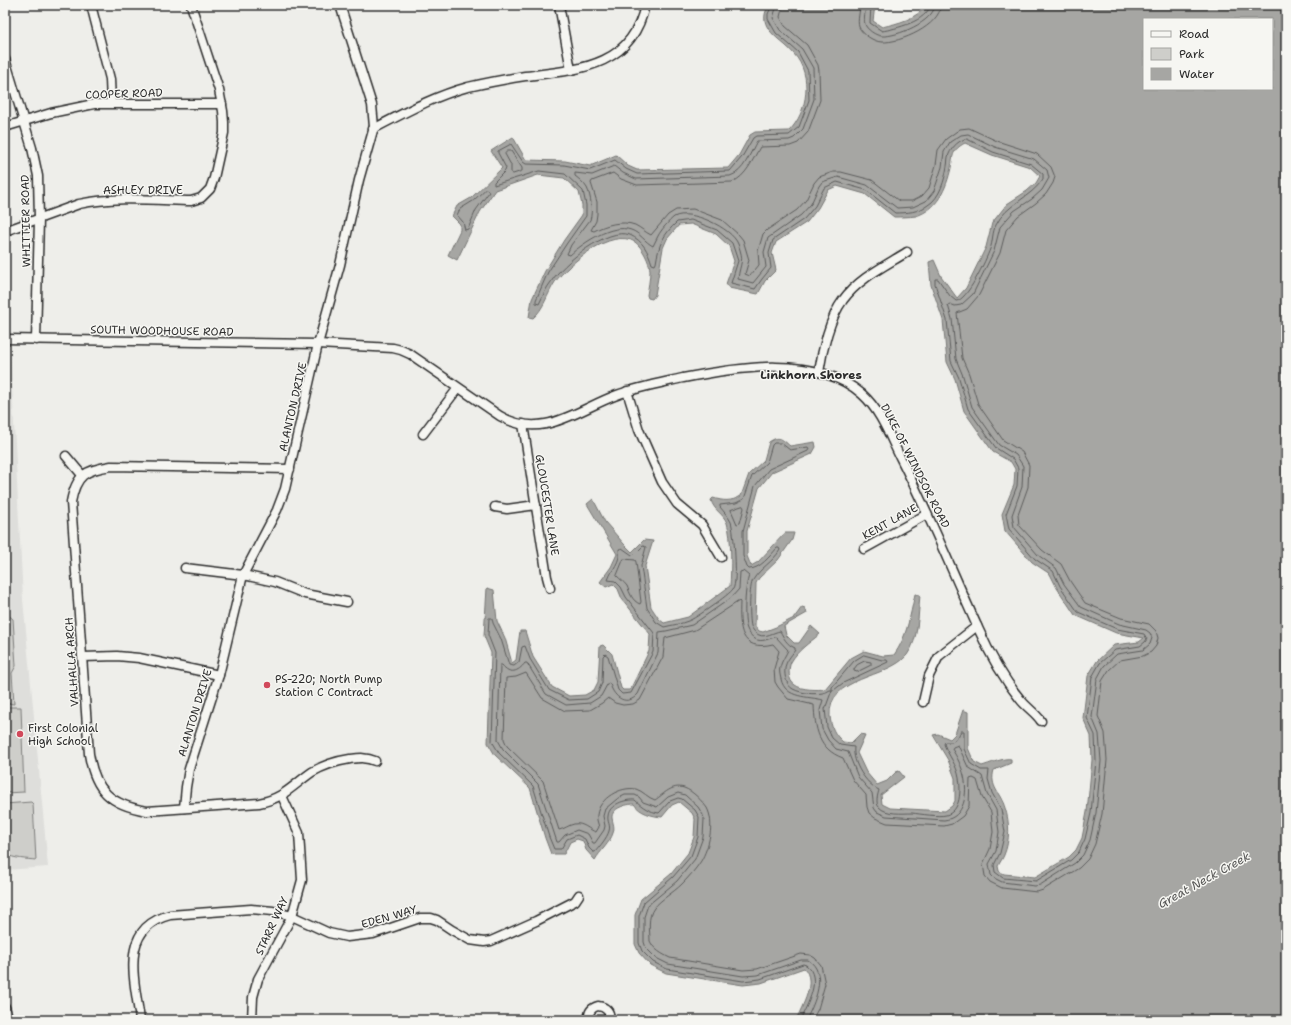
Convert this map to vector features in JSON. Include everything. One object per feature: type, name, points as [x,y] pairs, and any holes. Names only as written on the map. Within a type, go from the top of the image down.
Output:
[{"type":"street","points":[[91,5],[110,79],[111,103]]},
{"type":"street","name":"ASHLEY DRIVE","points":[[5,231],[91,201],[191,201],[201,198],[210,189],[214,178],[224,133],[224,122],[219,90],[191,5]]},
{"type":"street","name":"ALANTON DRIVE","points":[[184,808],[189,769],[219,675],[244,575],[277,510],[285,489],[318,344],[340,265],[359,180],[373,129],[374,116],[372,105],[340,5]]},
{"type":"street","points":[[559,5],[570,70]]},
{"type":"street","points":[[373,129],[445,94],[490,82],[570,70],[604,60],[621,49],[630,40],[636,31],[645,5]]},
{"type":"street","name":"WHITTIER ROAD","points":[[5,59],[32,148],[38,176],[39,219],[36,340]]},
{"type":"street","name":"COOPER ROAD","points":[[5,127],[82,106],[111,103],[222,104]]},
{"type":"street","points":[[819,372],[825,344],[842,300],[866,278],[907,252]]},
{"type":"street","name":"SOUTH WOODHOUSE ROAD","points":[[5,339],[318,344]]},
{"type":"street","name":"DUKE OF WINDSOR ROAD","points":[[318,344],[393,348],[402,350],[500,416],[512,422],[523,424],[536,424],[561,420],[607,399],[627,391],[646,386],[689,377],[740,369],[770,367],[794,368],[819,372],[837,378],[852,387],[874,407],[927,514],[977,626],[996,664],[1020,700],[1041,721]]},
{"type":"street","points":[[423,434],[458,388]]},
{"type":"street","points":[[627,391],[638,430],[662,482],[677,504],[702,525],[721,557]]},
{"type":"street","name":"GLOUCESTER LANE","points":[[523,424],[550,588]]},
{"type":"street","points":[[66,456],[82,475],[93,469],[111,466],[290,469]]},
{"type":"street","name":"VALHALLA ARCH","points":[[82,475],[74,488],[71,502],[89,754],[92,770],[96,780],[107,794],[130,808],[147,810],[259,803],[282,796],[313,772],[324,766],[342,760],[359,758],[368,758],[375,761]]},
{"type":"street","points":[[495,507],[507,509],[536,504]]},
{"type":"street","name":"KENT LANE","points":[[864,549],[927,514]]},
{"type":"street","points":[[185,568],[244,575],[275,582],[305,594],[347,602]]},
{"type":"street","points":[[923,702],[928,676],[939,656],[977,626]]},
{"type":"street","points":[[83,658],[117,656],[139,658],[219,675]]},
{"type":"street","name":"STARR WAY","points":[[252,1020],[252,997],[258,978],[292,916],[302,880],[299,833],[282,796]]},
{"type":"street","name":"EDEN WAY","points":[[140,1020],[134,971],[134,950],[139,937],[151,924],[170,915],[251,909],[273,911],[292,916],[329,933],[347,937],[369,935],[420,918],[431,918],[441,922],[463,937],[484,942],[498,939],[536,921],[575,901],[579,895]]},
{"type":"street","points":[[589,1020],[589,1013],[598,1006],[604,1007],[610,1017]]},
{"type":"street","points":[[5,1007],[9,1020]]},
{"type":"shaded area","name":"First Colonial High School","points":[[5,346],[10,346],[23,599],[48,867],[5,870]]},
{"type":"green space","points":[[5,614],[13,619],[16,666],[12,673],[14,704],[5,703]]},
{"type":"green space","points":[[5,707],[21,707],[24,792],[5,793]]},
{"type":"green space","points":[[31,802],[33,804],[36,860],[9,856],[5,854],[5,804]]},
{"type":"water","name":"Great Neck Creek","points":[[769,5],[875,5],[873,21],[882,27],[901,22],[912,17],[923,10],[927,5],[1286,5],[1286,1020],[796,1020],[805,1001],[809,987],[808,974],[804,968],[761,983],[743,985],[666,973],[650,965],[639,953],[635,944],[635,915],[641,899],[671,874],[688,853],[694,837],[695,819],[692,813],[679,802],[672,805],[662,817],[646,814],[634,804],[627,805],[617,809],[612,815],[614,827],[613,833],[610,840],[595,860],[586,850],[583,841],[577,839],[570,842],[564,854],[551,854],[530,788],[495,755],[488,743],[491,653],[484,636],[487,588],[494,590],[497,621],[505,638],[512,663],[516,660],[520,631],[525,631],[533,657],[552,687],[569,696],[585,695],[594,690],[598,682],[600,646],[603,645],[612,654],[621,688],[623,690],[630,690],[649,651],[650,634],[622,599],[618,589],[613,584],[606,587],[600,582],[611,567],[617,554],[587,504],[593,499],[605,522],[632,552],[644,540],[653,541],[645,566],[651,607],[659,619],[664,623],[688,617],[730,586],[731,554],[729,529],[727,523],[714,507],[711,500],[713,498],[730,500],[741,496],[749,474],[764,460],[769,442],[772,440],[778,438],[785,441],[790,446],[815,442],[816,447],[812,454],[772,472],[759,488],[747,531],[747,556],[751,566],[758,562],[785,533],[794,533],[792,540],[778,560],[759,578],[756,583],[755,626],[759,631],[763,632],[794,618],[802,607],[805,608],[807,613],[784,626],[786,635],[794,643],[799,643],[811,626],[820,634],[800,650],[791,662],[789,671],[791,681],[798,687],[805,689],[825,689],[851,658],[864,651],[883,656],[894,655],[905,634],[915,594],[920,595],[916,634],[911,649],[907,655],[898,663],[887,669],[848,685],[838,693],[832,703],[830,716],[831,724],[835,733],[843,742],[851,743],[860,734],[865,735],[857,753],[866,772],[877,785],[887,781],[899,771],[904,777],[881,795],[882,804],[890,808],[945,811],[952,806],[955,801],[955,778],[948,760],[933,735],[938,734],[950,739],[955,734],[963,710],[968,712],[968,748],[974,762],[982,766],[1001,760],[1011,759],[1011,763],[994,770],[993,776],[994,786],[1007,813],[1008,825],[1006,850],[998,866],[999,871],[1004,874],[1035,877],[1069,857],[1076,850],[1082,838],[1087,812],[1092,760],[1091,736],[1083,718],[1088,676],[1097,661],[1114,645],[1139,642],[1144,638],[1116,633],[1075,615],[1057,588],[1050,574],[1032,562],[1005,531],[1002,514],[1014,485],[1015,469],[1011,462],[993,452],[964,411],[955,379],[947,362],[943,320],[931,285],[929,262],[934,260],[941,276],[957,298],[966,288],[986,247],[992,223],[1007,204],[1027,191],[1036,183],[1040,176],[1030,167],[992,155],[965,143],[954,153],[947,183],[940,197],[924,213],[916,216],[894,217],[865,194],[837,186],[828,190],[818,208],[807,222],[776,242],[772,253],[776,270],[765,281],[758,294],[729,288],[726,284],[734,261],[729,246],[716,234],[691,224],[679,225],[667,239],[663,248],[655,295],[652,299],[648,298],[647,295],[650,271],[649,263],[643,251],[635,242],[625,239],[614,239],[603,243],[580,257],[561,274],[552,287],[543,306],[533,318],[529,317],[532,299],[545,271],[564,240],[582,215],[582,205],[579,192],[564,178],[538,175],[495,190],[480,212],[457,260],[448,255],[460,230],[460,224],[452,216],[457,206],[471,198],[502,168],[491,151],[513,137],[526,160],[565,161],[590,166],[616,155],[628,166],[637,170],[728,168],[739,155],[750,135],[755,132],[789,131],[800,114],[804,104],[806,83],[804,72],[794,54],[771,32],[767,27],[765,13]]},
{"type":"place","name":"PS-220; North Pump Station C Contract","points":[[267,685]]},
{"type":"place","name":"First Colonial High School","points":[[20,734]]},
{"type":"district","name":"Linkhorn Shores","points":[[811,375]]}]
